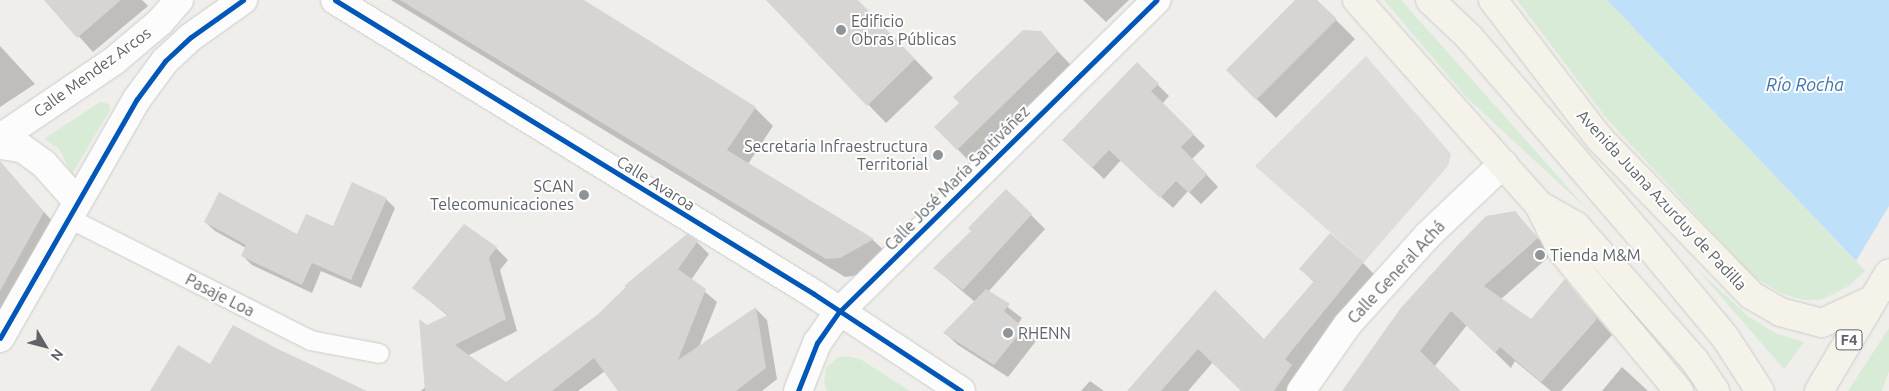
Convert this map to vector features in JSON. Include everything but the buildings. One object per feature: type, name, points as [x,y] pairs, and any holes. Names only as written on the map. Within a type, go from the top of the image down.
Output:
[{"type":"main road","points":[[1357,0],[1539,205],[1561,250],[1679,391]]},
{"type":"main road","points":[[1430,0],[1469,37],[1725,337],[1760,391]]},
{"type":"main road","points":[[1453,0],[1469,37]]},
{"type":"main road","name":"Avenida Juana Azurduy de Padilla","points":[[1493,0],[1600,138],[1751,295],[1780,312],[1822,323],[1880,287]]},
{"type":"main road","points":[[1539,205],[1576,226],[1695,361],[1715,391]]},
{"type":"main road","name":"F4","points":[[1819,391],[1880,287]]},
{"type":"street","name":"Calle Mendez Arcos","points":[[0,138],[115,60],[160,22],[179,0]]},
{"type":"street","points":[[0,338],[72,209],[137,99],[165,61],[191,37],[243,0]]},
{"type":"street","name":"Calle Avaroa","points":[[334,0],[839,312],[961,391]]},
{"type":"street","name":"Calle José María Santiváñez","points":[[800,390],[817,343],[839,312],[1156,0]]},
{"type":"street","points":[[0,145],[22,148],[44,164],[72,209]]},
{"type":"street","name":"Calle General Achá","points":[[1301,391],[1347,325],[1427,236],[1503,164]]},
{"type":"lane","name":"Pasaje Loa","points":[[72,209],[310,340],[380,353]]},
{"type":"shaded area","points":[[1366,56],[1451,154],[1448,166],[1364,262],[1255,166]]},
{"type":"green space","points":[[1384,0],[1401,0],[1588,210],[1466,97]]},
{"type":"green space","points":[[1517,0],[1607,0],[1865,271],[1849,286],[1821,300],[1803,300],[1781,293],[1754,277],[1607,119]]},
{"type":"green space","points":[[100,102],[109,104],[110,110],[72,174],[59,149],[44,139]]},
{"type":"green space","points":[[1697,269],[1749,317],[1775,333],[1804,342],[1784,369]]},
{"type":"green space","points":[[1889,328],[1889,371],[1882,391],[1848,391]]},
{"type":"green space","points":[[845,356],[860,359],[910,391],[827,391],[824,383],[826,368],[837,358]]},
{"type":"water","name":"Río Rocha","points":[[1607,0],[1889,0],[1889,298],[1856,261]]},
{"type":"pier","points":[[1889,206],[1889,298],[1856,261]]},
{"type":"cycle path","points":[[0,338],[137,99],[165,61],[191,37],[243,0]]},
{"type":"cycle path","points":[[335,0],[814,294],[961,391]]},
{"type":"cycle path","points":[[798,391],[817,343],[839,312],[1156,0]]},
{"type":"place","name":"Edificio Obras Públicas","points":[[841,30]]},
{"type":"place","name":"Secretaria Infraestructura Territorial","points":[[938,155]]},
{"type":"place","name":"SCAN Telecomunicaciones","points":[[584,195]]},
{"type":"place","name":"Tienda M&M","points":[[1540,255]]},
{"type":"place","name":"RHENN","points":[[1008,333]]}]
